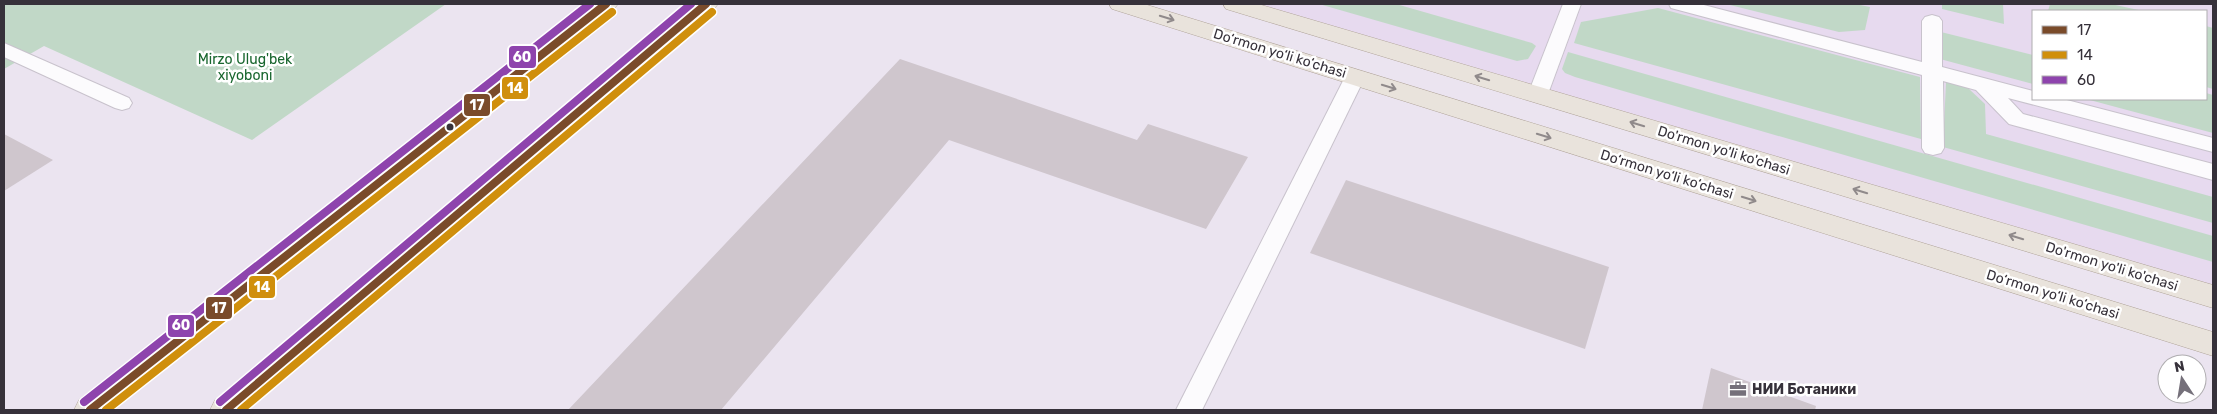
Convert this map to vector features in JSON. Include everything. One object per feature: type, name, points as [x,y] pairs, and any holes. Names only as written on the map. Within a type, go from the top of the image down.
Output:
[{"type":"main road","points":[[90,410],[606,4]]},
{"type":"main road","name":"Do‘rmon yo‘li ko‘chasi","points":[[1120,4],[2213,344]]},
{"type":"main road","name":"Do'rmon yo'li ko'chasi","points":[[1234,4],[2213,296]]},
{"type":"main road","points":[[226,410],[705,8]]},
{"type":"lane","points":[[1538,94],[1572,4]]},
{"type":"lane","points":[[1678,4],[2032,98]]},
{"type":"lane","points":[[1932,21],[1933,148]]},
{"type":"lane","points":[[4,49],[122,103]]},
{"type":"lane","points":[[1189,410],[1355,77]]},
{"type":"lane","points":[[1983,84],[2016,118],[2213,172]]},
{"type":"lane","points":[[2041,100],[2213,145]]},
{"type":"shaded area","points":[[1234,4],[2213,4],[2213,297],[1538,94]]},
{"type":"green space","name":"Mirzo Ulug'bek xiyoboni","points":[[4,4],[446,4],[252,140],[44,46],[4,69]]},
{"type":"green space","points":[[1319,4],[1396,4],[1532,43],[1536,46],[1528,59],[1517,61]]},
{"type":"green space","points":[[1726,4],[1855,4],[1870,7],[1865,30],[1839,32]]},
{"type":"green space","points":[[1942,4],[2003,4],[2004,24],[1942,9]]},
{"type":"green space","points":[[2050,4],[2111,4],[2138,10],[2048,10]]},
{"type":"green space","points":[[1658,8],[1920,77],[1921,139],[1574,43],[1581,22]]},
{"type":"green space","points":[[2207,26],[2213,28],[2213,89],[2207,87]]},
{"type":"green space","points":[[1941,32],[2032,55],[2032,84],[1940,59]]},
{"type":"green space","points":[[1568,52],[2213,236],[2213,262],[1575,77],[1565,73],[1562,69]]},
{"type":"green space","points":[[1946,82],[1968,88],[1985,104],[1986,134],[2213,197],[2213,223],[1943,147]]},
{"type":"green space","points":[[2207,93],[2213,95],[2213,133],[2090,100],[2207,100]]},
{"type":"building","points":[[900,59],[1137,140],[1148,124],[1248,157],[1206,229],[949,140],[721,410],[568,410]]},
{"type":"building","points":[[4,134],[53,160],[4,191]]},
{"type":"building","points":[[1346,180],[1609,267],[1585,349],[1310,253]]},
{"type":"building","name":"НИИ Ботаники","points":[[1711,368],[1816,406],[1815,410],[1702,410]]},
{"type":"transit line","name":"60","points":[[84,402],[590,4]]},
{"type":"transit line","name":"17","points":[[90,410],[606,4]]},
{"type":"transit line","name":"60","points":[[220,402],[691,4]]},
{"type":"transit line","name":"17","points":[[226,410],[706,4]]},
{"type":"transit line","name":"14","points":[[106,410],[612,12]]},
{"type":"transit line","name":"14","points":[[241,410],[712,12]]},
{"type":"place","name":"НИИ Ботаники","points":[[1738,389]]}]
